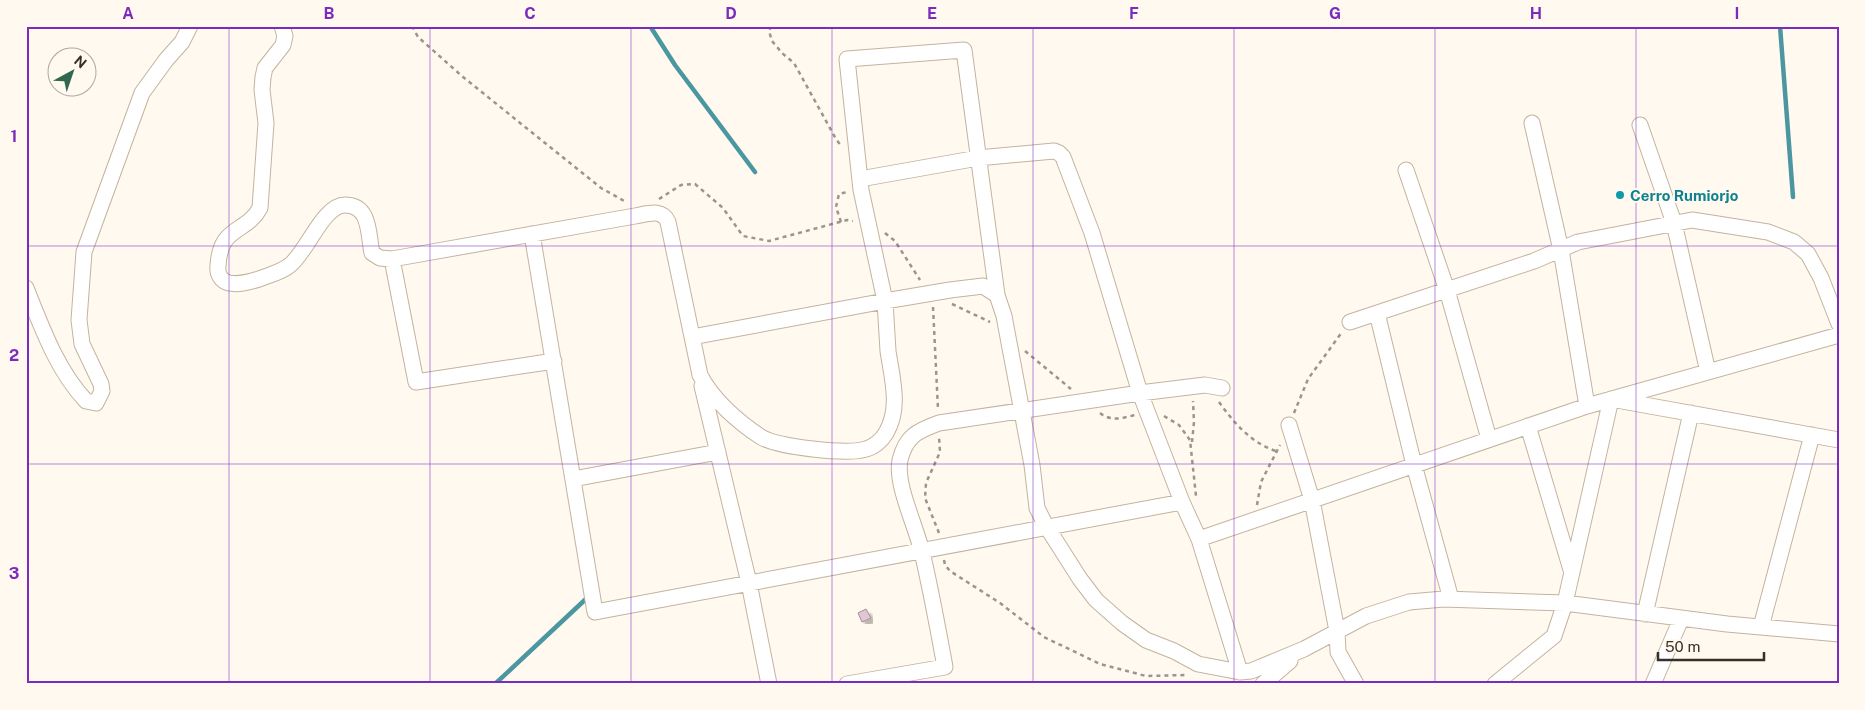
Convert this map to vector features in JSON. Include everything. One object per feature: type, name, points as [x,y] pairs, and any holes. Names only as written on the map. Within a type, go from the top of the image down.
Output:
[{"type":"street","points":[[26,288],[51,350],[72,386],[86,401],[96,403],[102,391],[101,384],[82,344],[79,320],[84,252],[142,93],[182,42],[190,26]]},
{"type":"street","points":[[282,26],[284,36],[282,45],[265,68],[263,76],[262,90],[266,123],[260,208],[256,216],[233,231],[226,239],[220,251],[217,272],[221,279],[227,283],[248,282],[275,273],[290,265],[328,214],[338,206],[348,205],[357,208],[365,216],[372,252],[380,258],[392,259],[648,214],[660,213],[666,216],[769,684]]},
{"type":"street","points":[[700,375],[715,399],[762,437],[788,446],[840,452],[866,449],[879,442],[886,433],[893,418],[894,408],[884,301],[860,185],[847,59],[964,50],[997,295],[1004,316],[1032,464],[1037,508],[1080,579],[1096,600],[1122,623],[1146,640],[1174,651],[1198,664],[1240,672],[1251,671],[1304,649],[1366,616],[1409,602],[1451,600],[1566,603],[1681,619],[1839,634]]},
{"type":"street","points":[[1532,123],[1561,250],[1587,406]]},
{"type":"street","points":[[1640,125],[1674,223],[1708,372]]},
{"type":"street","points":[[860,185],[978,158],[1054,151],[1063,157],[1092,233],[1140,393],[1182,502],[1199,539],[1240,672]]},
{"type":"street","points":[[1406,170],[1447,290],[1489,439]]},
{"type":"street","points":[[1350,322],[1534,261],[1578,242],[1692,220],[1768,232],[1794,242],[1808,254],[1817,270],[1839,324]]},
{"type":"street","points":[[532,234],[595,612],[1182,502]]},
{"type":"street","points":[[392,259],[416,382],[554,362]]},
{"type":"street","points":[[692,337],[976,286],[983,286],[997,295]]},
{"type":"street","points":[[1377,313],[1414,465],[1451,600]]},
{"type":"street","points":[[1199,539],[1587,406],[1839,334]]},
{"type":"street","points":[[847,684],[945,667],[922,550],[899,480],[900,461],[906,443],[917,432],[939,423],[1140,393],[1201,386],[1222,388]]},
{"type":"street","points":[[1611,399],[1839,440]]},
{"type":"street","points":[[1495,684],[1554,636],[1566,603],[1611,399]]},
{"type":"street","points":[[1645,614],[1691,413]]},
{"type":"street","points":[[1289,425],[1312,500],[1337,630],[1338,652],[1356,684]]},
{"type":"street","points":[[1528,426],[1572,574]]},
{"type":"street","points":[[1762,627],[1812,435]]},
{"type":"street","points":[[573,479],[718,452]]},
{"type":"street","points":[[1653,684],[1681,619]]},
{"type":"street","points":[[1262,684],[1304,649]]},
{"type":"path","points":[[771,26],[769,31],[772,41],[794,63],[836,139],[851,157],[858,158]]},
{"type":"path","points":[[842,222],[836,207],[839,194],[860,185]]},
{"type":"path","points":[[1289,425],[1308,380],[1350,322]]},
{"type":"path","points":[[1191,448],[1194,422],[1193,398],[1201,386],[1237,427],[1266,448],[1277,452]]},
{"type":"building","points":[[866,609],[871,618],[862,622],[858,613]]},
{"type":"waterway","points":[[650,26],[675,65],[755,172]]},
{"type":"waterway","points":[[1780,26],[1793,197]]},
{"type":"waterway","points":[[495,684],[588,597]]},
{"type":"place","name":"Cerro Rumiorjo","points":[[1620,195]]}]
